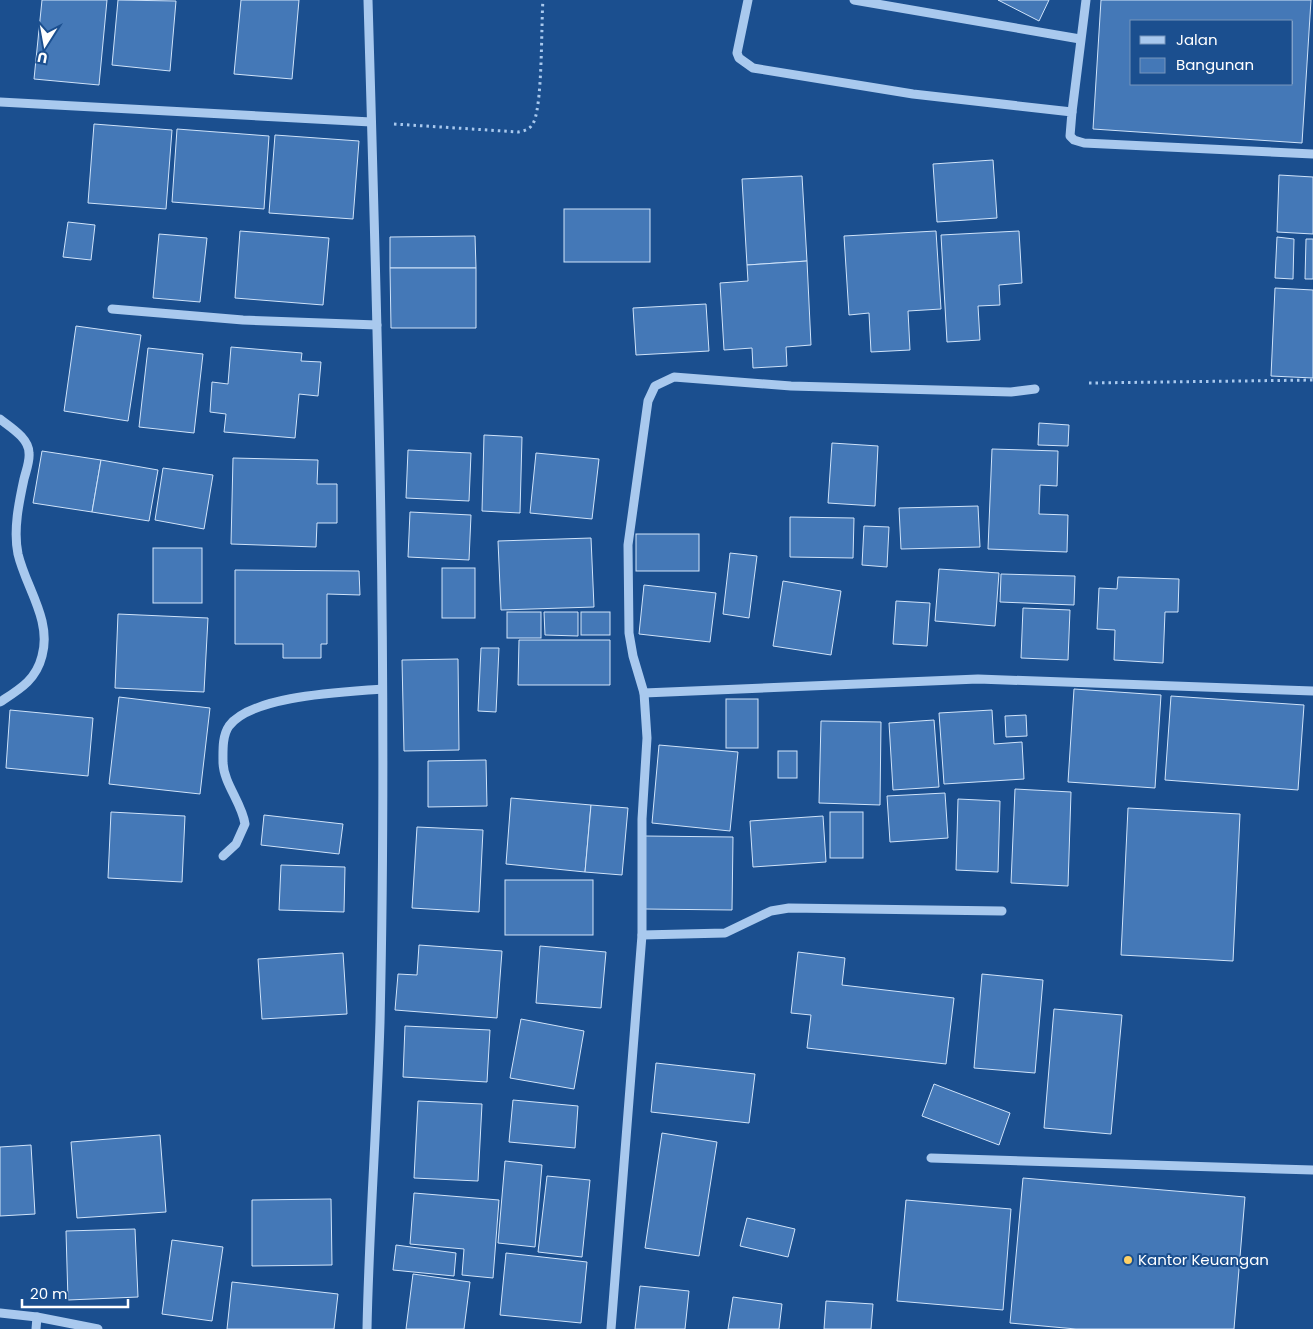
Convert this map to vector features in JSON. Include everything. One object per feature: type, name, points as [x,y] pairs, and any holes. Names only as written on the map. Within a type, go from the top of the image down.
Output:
[{"type":"street","points":[[367,1329],[369,1233],[380,1023],[382,689],[377,325],[368,0]]},
{"type":"street","points":[[748,0],[737,53],[739,58],[753,68],[913,94],[1072,112]]},
{"type":"street","points":[[854,0],[1080,39]]},
{"type":"street","points":[[1086,0],[1072,112],[1070,136],[1074,140],[1084,143],[1313,154]]},
{"type":"street","points":[[0,102],[371,122]]},
{"type":"street","points":[[112,309],[243,320],[377,325]]},
{"type":"street","points":[[612,1329],[642,935],[642,820],[647,738],[644,693],[633,656],[629,633],[628,545],[648,401],[655,386],[660,382],[674,377],[688,376],[791,386],[1011,392],[1035,388]]},
{"type":"street","points":[[0,419],[23,439],[30,452],[19,504],[18,553],[42,619],[44,638],[43,655],[36,672],[27,685],[0,702]]},
{"type":"street","points":[[644,693],[784,685],[978,679],[1313,691]]},
{"type":"street","points":[[224,856],[236,844],[245,824],[223,766],[224,737],[236,718],[251,710],[287,699],[382,689]]},
{"type":"street","points":[[642,935],[725,933],[771,911],[788,908],[1002,912]]},
{"type":"street","points":[[931,1158],[1313,1170]]},
{"type":"street","points":[[0,1314],[37,1317],[98,1329]]},
{"type":"street","points":[[36,1329],[37,1317]]},
{"type":"path","points":[[371,122],[518,132],[528,130],[533,125],[537,108],[543,0]]},
{"type":"path","points":[[1089,383],[1313,380]]},
{"type":"building","points":[[42,0],[107,0],[99,85],[34,79]]},
{"type":"building","points":[[118,0],[176,1],[170,71],[112,65]]},
{"type":"building","points":[[241,0],[299,0],[292,79],[234,74]]},
{"type":"building","points":[[998,0],[1049,0],[1039,21]]},
{"type":"building","points":[[1101,0],[1311,0],[1302,143],[1093,129]]},
{"type":"building","points":[[94,124],[172,130],[166,209],[88,203]]},
{"type":"building","points":[[177,129],[269,136],[264,209],[172,202]]},
{"type":"building","points":[[275,135],[359,141],[353,219],[269,213]]},
{"type":"building","points":[[993,160],[997,218],[937,222],[933,164]]},
{"type":"building","points":[[1279,175],[1313,177],[1313,234],[1277,232]]},
{"type":"building","points":[[802,176],[807,261],[747,265],[742,179]]},
{"type":"building","points":[[564,209],[650,209],[650,262],[564,262]]},
{"type":"building","points":[[68,222],[95,225],[91,260],[63,257]]},
{"type":"building","points":[[240,231],[329,238],[323,305],[235,298]]},
{"type":"building","points":[[936,231],[941,309],[908,311],[910,350],[871,352],[869,313],[849,315],[844,236]]},
{"type":"building","points":[[1019,231],[1022,283],[999,285],[1000,305],[978,306],[980,340],[947,342],[941,235]]},
{"type":"building","points":[[159,234],[207,238],[200,302],[153,298]]},
{"type":"building","points":[[475,236],[476,268],[390,268],[390,237]]},
{"type":"building","points":[[1277,237],[1294,239],[1293,279],[1275,278]]},
{"type":"building","points":[[1306,239],[1313,239],[1313,279],[1305,279]]},
{"type":"building","points":[[807,261],[811,345],[786,347],[787,366],[753,368],[752,348],[724,350],[720,283],[748,281],[747,265]]},
{"type":"building","points":[[390,268],[476,268],[476,328],[391,328]]},
{"type":"building","points":[[1275,288],[1313,290],[1313,378],[1271,376]]},
{"type":"building","points":[[706,304],[709,351],[636,355],[633,308]]},
{"type":"building","points":[[76,326],[141,335],[128,421],[64,411]]},
{"type":"building","points":[[231,347],[302,353],[301,361],[321,362],[318,396],[299,394],[295,438],[224,432],[226,414],[210,412],[212,382],[228,384]]},
{"type":"building","points":[[148,348],[203,354],[194,433],[139,427]]},
{"type":"building","points":[[1039,423],[1069,425],[1068,446],[1038,445]]},
{"type":"building","points":[[484,435],[522,437],[520,513],[482,511]]},
{"type":"building","points":[[832,443],[878,446],[875,506],[828,503]]},
{"type":"building","points":[[992,449],[1058,451],[1057,486],[1040,485],[1039,514],[1068,515],[1067,552],[988,549]]},
{"type":"building","points":[[408,450],[471,453],[469,501],[406,498]]},
{"type":"building","points":[[42,451],[101,460],[92,512],[33,503]]},
{"type":"building","points":[[536,453],[599,459],[592,519],[530,513]]},
{"type":"building","points":[[233,458],[318,460],[317,484],[337,484],[337,523],[317,523],[316,547],[231,544]]},
{"type":"building","points":[[101,460],[158,470],[149,521],[92,512]]},
{"type":"building","points":[[163,468],[213,475],[204,529],[155,520]]},
{"type":"building","points":[[978,506],[980,547],[901,549],[899,508]]},
{"type":"building","points":[[410,512],[471,515],[469,560],[408,557]]},
{"type":"building","points":[[790,517],[854,518],[853,558],[790,557]]},
{"type":"building","points":[[864,526],[889,527],[887,567],[862,565]]},
{"type":"building","points":[[636,534],[699,534],[699,571],[636,571]]},
{"type":"building","points":[[591,538],[594,607],[501,610],[498,541]]},
{"type":"building","points":[[153,548],[202,548],[202,603],[153,603]]},
{"type":"building","points":[[730,553],[757,556],[749,618],[723,614]]},
{"type":"building","points":[[442,568],[475,568],[475,618],[442,618]]},
{"type":"building","points":[[939,569],[999,573],[995,626],[935,621]]},
{"type":"building","points":[[235,570],[359,571],[360,595],[327,594],[327,644],[321,644],[321,658],[283,658],[283,644],[235,644]]},
{"type":"building","points":[[1001,574],[1075,576],[1074,605],[1000,602]]},
{"type":"building","points":[[1118,577],[1179,579],[1178,612],[1165,612],[1163,663],[1114,660],[1115,630],[1097,629],[1099,588],[1117,589]]},
{"type":"building","points":[[783,581],[841,591],[831,655],[773,646]]},
{"type":"building","points":[[644,585],[716,593],[710,642],[639,634]]},
{"type":"building","points":[[896,601],[930,603],[927,646],[893,644]]},
{"type":"building","points":[[1023,608],[1070,610],[1068,660],[1021,658]]},
{"type":"building","points":[[507,612],[541,612],[541,638],[507,638]]},
{"type":"building","points":[[544,612],[578,612],[578,636],[545,635]]},
{"type":"building","points":[[581,612],[610,612],[610,635],[581,635]]},
{"type":"building","points":[[118,614],[208,618],[204,692],[115,688]]},
{"type":"building","points":[[519,640],[610,640],[610,685],[518,685]]},
{"type":"building","points":[[481,648],[499,648],[496,712],[478,711]]},
{"type":"building","points":[[458,659],[459,750],[404,751],[402,660]]},
{"type":"building","points":[[1074,689],[1161,695],[1155,788],[1068,782]]},
{"type":"building","points":[[1171,696],[1304,705],[1298,790],[1165,780]]},
{"type":"building","points":[[119,697],[210,708],[200,794],[109,784]]},
{"type":"building","points":[[726,699],[758,699],[758,748],[726,748]]},
{"type":"building","points":[[10,710],[93,718],[88,776],[6,768]]},
{"type":"building","points":[[992,710],[994,744],[1022,742],[1024,779],[944,784],[939,713]]},
{"type":"building","points":[[1026,715],[1027,736],[1006,737],[1005,716]]},
{"type":"building","points":[[934,720],[939,787],[893,790],[889,723]]},
{"type":"building","points":[[821,721],[881,722],[880,805],[819,803]]},
{"type":"building","points":[[659,745],[738,752],[730,831],[652,823]]},
{"type":"building","points":[[778,751],[797,751],[797,778],[778,778]]},
{"type":"building","points":[[486,760],[487,806],[428,807],[428,761]]},
{"type":"building","points":[[1015,789],[1071,792],[1068,886],[1011,883]]},
{"type":"building","points":[[945,793],[948,838],[890,842],[887,796]]},
{"type":"building","points":[[511,798],[591,805],[585,872],[506,864]]},
{"type":"building","points":[[958,799],[1000,801],[998,872],[956,870]]},
{"type":"building","points":[[591,805],[628,808],[622,875],[585,872]]},
{"type":"building","points":[[1128,808],[1240,814],[1233,961],[1121,955]]},
{"type":"building","points":[[111,812],[185,816],[182,882],[108,878]]},
{"type":"building","points":[[830,812],[863,812],[863,858],[830,858]]},
{"type":"building","points":[[264,815],[343,824],[339,854],[261,845]]},
{"type":"building","points":[[823,816],[826,862],[753,867],[750,821]]},
{"type":"building","points":[[417,827],[483,830],[479,912],[412,908]]},
{"type":"building","points":[[645,836],[733,837],[732,910],[644,909]]},
{"type":"building","points":[[281,865],[345,867],[344,912],[279,910]]},
{"type":"building","points":[[505,880],[593,880],[593,935],[505,935]]},
{"type":"building","points":[[419,945],[502,951],[497,1018],[395,1010],[398,974],[417,975]]},
{"type":"building","points":[[540,946],[606,952],[601,1008],[536,1003]]},
{"type":"building","points":[[798,952],[845,958],[842,985],[954,998],[946,1064],[807,1048],[811,1015],[791,1013]]},
{"type":"building","points":[[343,953],[347,1014],[262,1019],[258,959]]},
{"type":"building","points":[[982,974],[1043,980],[1035,1073],[974,1068]]},
{"type":"building","points":[[1054,1009],[1122,1015],[1111,1134],[1044,1128]]},
{"type":"building","points":[[521,1019],[584,1031],[574,1089],[510,1078]]},
{"type":"building","points":[[405,1026],[490,1030],[487,1082],[403,1077]]},
{"type":"building","points":[[656,1063],[755,1074],[749,1123],[651,1112]]},
{"type":"building","points":[[934,1084],[1010,1113],[999,1145],[922,1116]]},
{"type":"building","points":[[513,1100],[578,1106],[575,1148],[509,1142]]},
{"type":"building","points":[[418,1101],[482,1104],[478,1181],[414,1178]]},
{"type":"building","points":[[662,1133],[717,1142],[699,1256],[645,1248]]},
{"type":"building","points":[[160,1135],[166,1212],[77,1218],[71,1142]]},
{"type":"building","points":[[31,1145],[35,1214],[0,1216],[0,1147]]},
{"type":"building","points":[[505,1161],[542,1165],[535,1247],[498,1243]]},
{"type":"building","points":[[547,1176],[590,1180],[582,1257],[538,1252]]},
{"type":"building","name":"Kantor Keuangan","points":[[1023,1178],[1245,1197],[1234,1329],[1076,1329],[1010,1323]]},
{"type":"building","points":[[414,1193],[499,1200],[493,1278],[462,1275],[464,1249],[410,1244]]},
{"type":"building","points":[[331,1199],[332,1265],[252,1266],[252,1200]]},
{"type":"building","points":[[906,1200],[1011,1209],[1003,1310],[897,1301]]},
{"type":"building","points":[[747,1218],[795,1229],[788,1257],[740,1246]]},
{"type":"building","points":[[135,1229],[138,1297],[68,1300],[66,1231]]},
{"type":"building","points":[[172,1240],[223,1247],[212,1321],[162,1314]]},
{"type":"building","points":[[396,1245],[456,1253],[454,1276],[393,1270]]},
{"type":"building","points":[[506,1253],[587,1262],[581,1323],[500,1315]]},
{"type":"building","points":[[413,1274],[470,1282],[464,1329],[406,1329]]},
{"type":"building","points":[[232,1282],[338,1294],[334,1329],[227,1329]]},
{"type":"building","points":[[640,1286],[689,1291],[685,1329],[635,1329]]},
{"type":"building","points":[[733,1297],[782,1304],[779,1329],[728,1329]]},
{"type":"building","points":[[826,1301],[873,1304],[871,1329],[824,1329]]},
{"type":"place","name":"Kantor Keuangan","points":[[1128,1260]]}]
